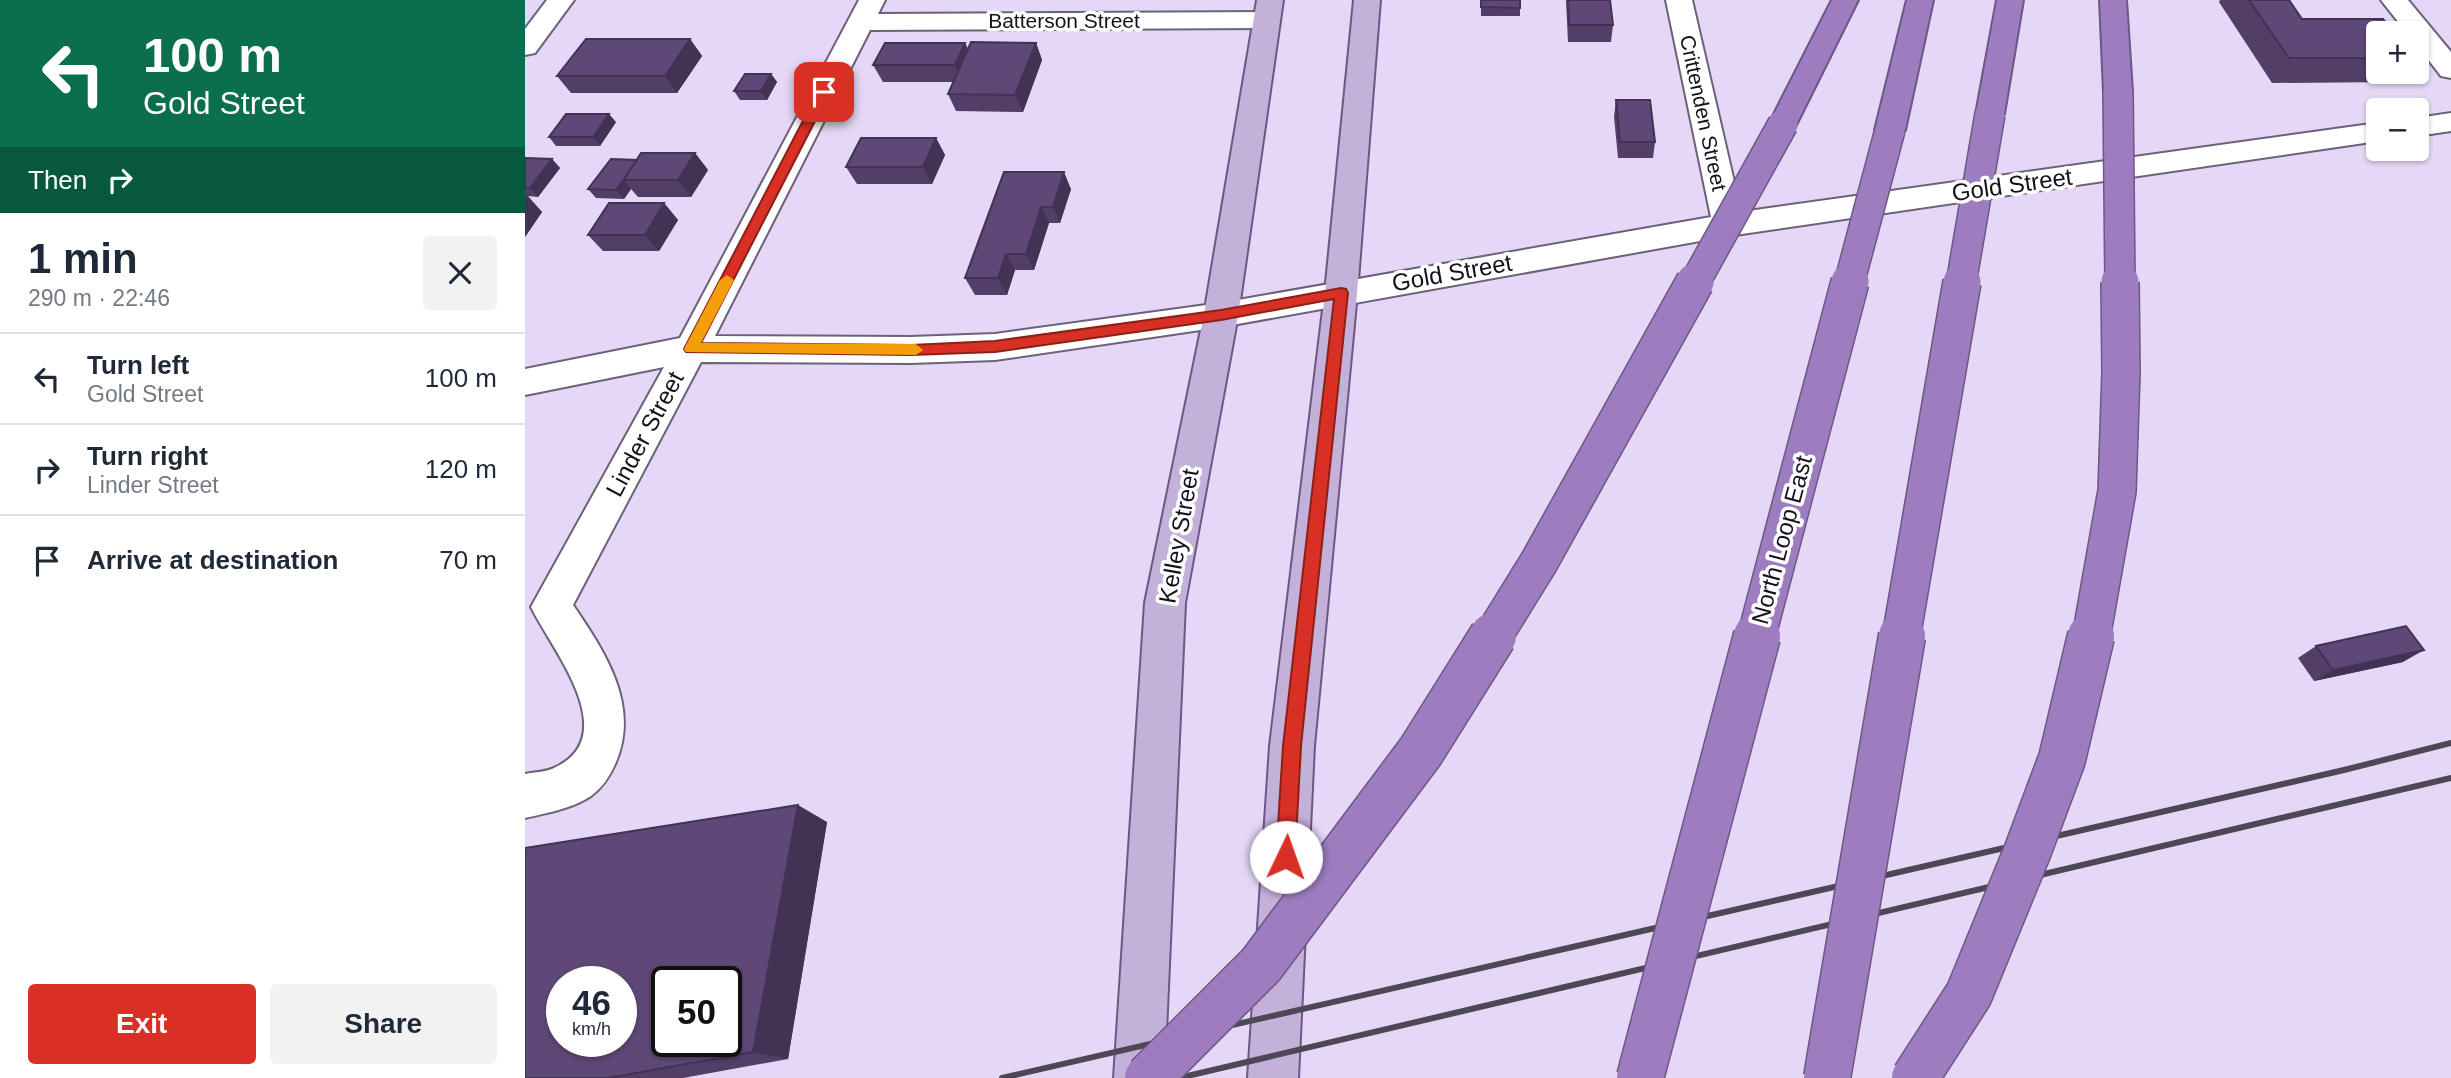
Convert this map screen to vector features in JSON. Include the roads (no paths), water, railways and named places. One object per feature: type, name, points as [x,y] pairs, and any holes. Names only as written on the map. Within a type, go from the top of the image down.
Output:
[{"type":"highway","points":[[1148,1078],[1261,965],[1421,751],[1539,562],[1783,124],[1845,0]]},
{"type":"highway","name":"North Loop East","points":[[1640,1078],[1890,130],[1920,0]]},
{"type":"highway","points":[[1827,1078],[2010,0]]},
{"type":"highway","points":[[1915,1078],[1969,994],[2028,850],[2062,759],[2097,610],[2117,491],[2121,372],[2118,92],[2113,0]]},
{"type":"main road","points":[[1273,1078],[1292,746],[1341,293],[1367,0]]},
{"type":"main road","name":"Kelley Street","points":[[1139,1078],[1165,603],[1221,315],[1268,10]]},
{"type":"street","name":"Crittenden Street","points":[[1679,0],[1728,225]]},
{"type":"street","points":[[2394,0],[2451,70]]},
{"type":"street","name":"Batterson Street","points":[[866,11],[1268,10]]},
{"type":"street","name":"Linder Street","points":[[538,611],[691,349],[866,11]]},
{"type":"street","points":[[525,47],[544,14]]},
{"type":"street","points":[[2429,125],[2451,122]]},
{"type":"street","name":"Gold Street","points":[[525,382],[691,349],[911,350],[995,346],[1221,315],[1728,225],[2366,134]]},
{"type":"street","points":[[525,796],[563,787],[587,772],[601,749],[606,723],[589,666],[538,611]]},
{"type":"railway","points":[[1002,1078],[2344,770],[2451,743]]},
{"type":"railway","points":[[1179,1078],[2451,778]]}]
